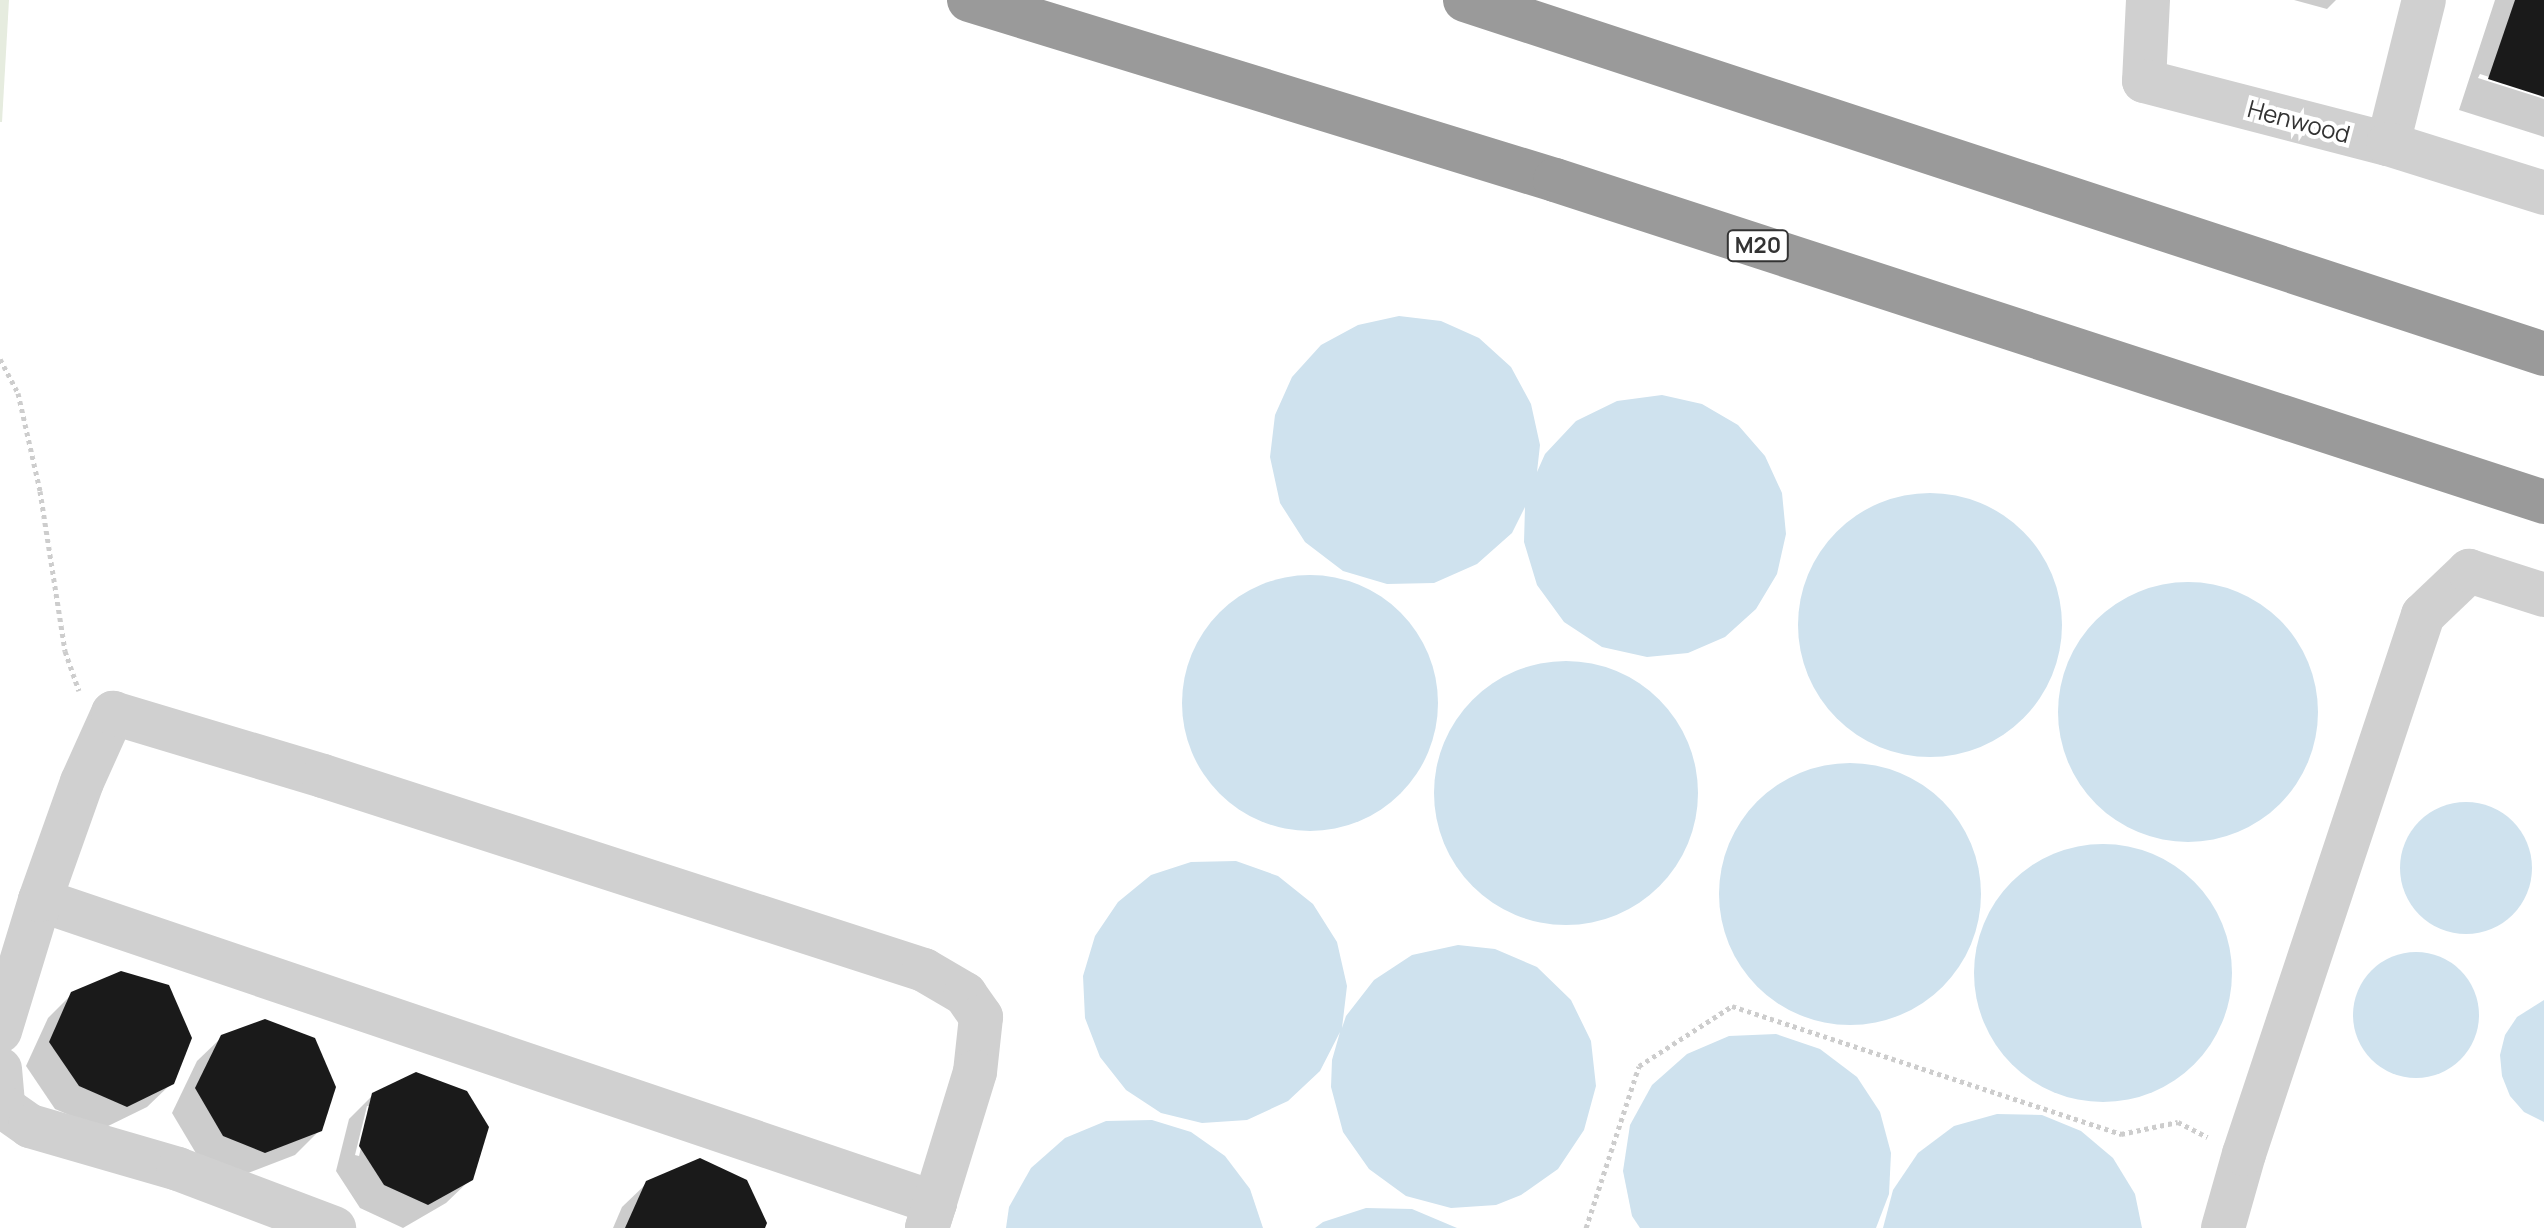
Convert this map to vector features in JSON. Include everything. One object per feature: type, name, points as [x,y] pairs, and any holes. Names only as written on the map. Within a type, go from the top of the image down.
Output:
[{"type":"highway","name":"M20","points":[[969,0],[1555,180],[2544,502]]},
{"type":"highway","points":[[1465,0],[2544,354]]},
{"type":"street","name":"Henwood","points":[[2148,0],[2144,81],[2388,144]]},
{"type":"street","points":[[2424,0],[2388,144],[2544,193]]},
{"type":"street","points":[[2223,1228],[2244,1154],[2423,615],[2469,571],[2544,595]]},
{"type":"street","points":[[0,1031],[40,900],[82,782],[113,713],[368,790],[934,976],[965,994],[981,1017],[975,1072],[931,1216],[40,900]]},
{"type":"street","points":[[0,1069],[3,1107],[30,1126],[178,1169],[334,1228]]},
{"type":"path","points":[[0,359],[18,393],[40,491],[65,651],[79,691],[113,713]]},
{"type":"path","points":[[1586,1228],[1639,1066],[1732,1006],[2121,1134],[2178,1122],[2244,1154]]},
{"type":"shaded area","points":[[0,0],[9,0],[2,122],[0,122]]},
{"type":"water","points":[[1399,316],[1441,321],[1479,338],[1511,367],[1531,404],[1540,445],[1537,472],[1545,454],[1576,421],[1617,401],[1662,395],[1702,404],[1738,425],[1765,456],[1782,493],[1786,534],[1777,574],[1756,609],[1725,637],[1688,653],[1647,657],[1602,647],[1564,622],[1537,585],[1524,542],[1525,507],[1512,533],[1477,564],[1434,583],[1387,584],[1343,571],[1305,542],[1280,503],[1270,457],[1275,415],[1292,377],[1321,345],[1358,325]]},
{"type":"water","points":[[1917,493],[1943,493],[1968,498],[1992,508],[2024,531],[2040,551],[2052,574],[2060,599],[2060,651],[2052,676],[2040,699],[2024,719],[2004,735],[1968,752],[1943,757],[1917,757],[1892,752],[1868,742],[1836,719],[1820,699],[1803,663],[1798,638],[1798,612],[1803,587],[1813,563],[1836,531],[1856,515],[1892,498]]},
{"type":"water","points":[[1297,575],[1323,575],[1359,584],[1401,612],[1429,654],[1436,678],[1436,728],[1429,752],[1401,794],[1359,822],[1323,831],[1297,831],[1261,822],[1219,794],[1191,752],[1182,716],[1182,690],[1191,654],[1219,612],[1261,584]]},
{"type":"water","points":[[2188,582],[2213,584],[2238,592],[2280,620],[2308,662],[2316,687],[2316,737],[2308,762],[2280,804],[2238,832],[2213,840],[2188,842],[2163,840],[2138,832],[2096,804],[2068,762],[2060,737],[2058,712],[2060,687],[2068,662],[2096,620],[2138,592],[2163,584]]},
{"type":"water","points":[[1566,661],[1616,671],[1650,691],[1668,709],[1688,743],[1698,793],[1688,843],[1668,877],[1650,895],[1616,915],[1566,925],[1516,915],[1482,895],[1464,877],[1444,843],[1434,793],[1444,743],[1464,709],[1482,691],[1516,671]]},
{"type":"water","points":[[1837,763],[1863,763],[1888,768],[1912,778],[1943,801],[1966,832],[1976,856],[1981,894],[1976,932],[1966,956],[1943,987],[1912,1010],[1888,1020],[1863,1025],[1837,1025],[1812,1020],[1788,1010],[1757,987],[1734,956],[1724,932],[1719,907],[1719,881],[1724,856],[1734,832],[1757,801],[1788,778],[1812,768]]},
{"type":"water","points":[[2466,802],[2491,807],[2512,822],[2527,843],[2532,868],[2527,893],[2512,914],[2491,929],[2466,934],[2441,929],[2420,914],[2405,893],[2400,868],[2405,843],[2420,822],[2441,807]]},
{"type":"water","points":[[2103,844],[2128,847],[2164,859],[2185,873],[2203,891],[2222,924],[2232,973],[2229,998],[2217,1034],[2203,1055],[2185,1073],[2152,1092],[2103,1102],[2078,1099],[2042,1087],[2021,1073],[2003,1055],[1984,1022],[1974,973],[1977,948],[1989,912],[2003,891],[2021,873],[2054,854]]},
{"type":"water","points":[[1236,861],[1278,876],[1313,904],[1337,942],[1347,986],[1342,1028],[1346,1016],[1374,980],[1412,955],[1458,945],[1495,949],[1537,967],[1571,1000],[1591,1041],[1596,1086],[1584,1130],[1558,1169],[1521,1195],[1496,1205],[1451,1208],[1406,1196],[1369,1169],[1343,1132],[1331,1087],[1332,1060],[1340,1032],[1320,1071],[1288,1101],[1247,1120],[1202,1123],[1161,1113],[1126,1090],[1100,1057],[1085,1018],[1083,976],[1095,936],[1118,902],[1151,875],[1191,862]]},
{"type":"water","points":[[2416,952],[2440,957],[2460,971],[2474,991],[2479,1015],[2474,1039],[2460,1059],[2440,1073],[2416,1078],[2392,1073],[2372,1059],[2358,1039],[2353,1015],[2358,991],[2372,971],[2392,957]]},
{"type":"water","points":[[2544,1000],[2544,1122],[2524,1112],[2510,1096],[2502,1076],[2500,1055],[2505,1035],[2517,1017]]},
{"type":"water","points":[[1776,1034],[1820,1049],[1857,1077],[1880,1112],[1891,1153],[1889,1194],[1876,1228],[1640,1228],[1632,1216],[1623,1171],[1630,1125],[1652,1085],[1687,1054],[1729,1036]]},
{"type":"water","points":[[1997,1114],[2042,1115],[2081,1131],[2113,1158],[2135,1194],[2142,1228],[1883,1228],[1893,1190],[1918,1153],[1954,1126]]},
{"type":"water","points":[[1152,1120],[1191,1132],[1225,1156],[1250,1189],[1263,1228],[1006,1228],[1009,1207],[1031,1168],[1065,1138],[1106,1121]]},
{"type":"water","points":[[1366,1208],[1412,1209],[1457,1228],[1315,1228],[1323,1222]]},
{"type":"building","points":[[2515,0],[2544,0],[2544,97],[2488,79]]},
{"type":"building","points":[[121,971],[169,985],[192,1038],[174,1084],[127,1107],[79,1086],[49,1042],[71,992]]},
{"type":"building","points":[[265,1019],[315,1038],[336,1087],[322,1131],[265,1153],[223,1136],[195,1088],[221,1035]]},
{"type":"building","points":[[416,1072],[467,1091],[489,1127],[473,1180],[428,1205],[384,1185],[359,1146],[372,1093]]},
{"type":"building","points":[[700,1158],[747,1180],[767,1223],[765,1228],[625,1228],[646,1181]]}]
